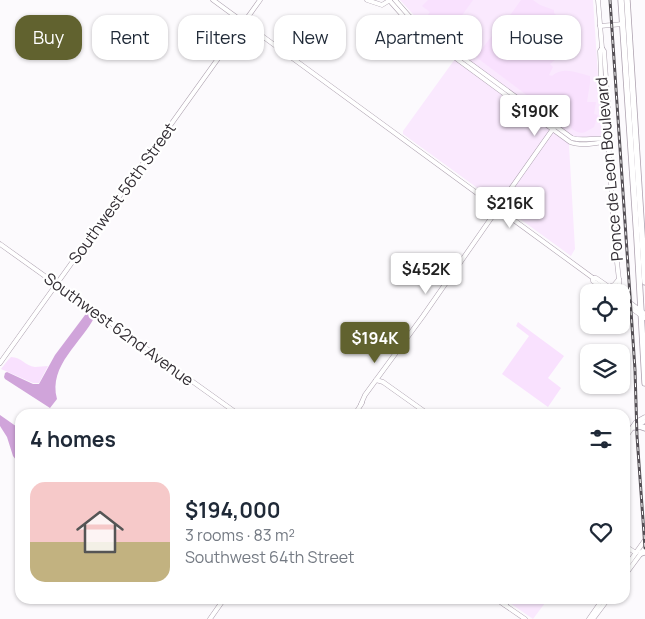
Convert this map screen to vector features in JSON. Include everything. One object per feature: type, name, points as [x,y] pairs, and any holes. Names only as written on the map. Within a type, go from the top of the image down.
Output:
[{"type":"highway","points":[[621,0],[626,24],[634,113],[645,282]]},
{"type":"highway","points":[[627,0],[628,106],[643,315],[645,382]]},
{"type":"highway","points":[[628,106],[634,113]]},
{"type":"highway","points":[[629,125],[634,113]]},
{"type":"highway","points":[[632,171],[639,180]]},
{"type":"highway","points":[[634,190],[639,180]]},
{"type":"highway","points":[[636,220],[642,229]]},
{"type":"highway","points":[[637,240],[642,229]]},
{"type":"highway","points":[[634,427],[645,428]]},
{"type":"main road","points":[[213,0],[233,15]]},
{"type":"main road","name":"Southwest 56th Street","points":[[250,15],[260,0]]},
{"type":"main road","points":[[367,0],[381,5],[390,0],[420,32],[554,128]]},
{"type":"main road","points":[[395,0],[408,16],[570,142],[576,144],[608,140]]},
{"type":"main road","points":[[598,0],[600,26],[626,24]]},
{"type":"main road","name":"Ponce de Leon Boulevard","points":[[600,26],[602,48],[604,51],[609,119],[607,122],[608,140],[620,284]]},
{"type":"main road","points":[[264,38],[593,278],[604,284]]},
{"type":"main road","name":"Southwest 56th Street","points":[[0,362],[217,60]]},
{"type":"main road","points":[[358,409],[364,397],[390,364],[554,128]]},
{"type":"main road","name":"Southwest 62nd Avenue","points":[[0,244],[231,409]]},
{"type":"main road","points":[[593,278],[593,281],[598,284]]},
{"type":"main road","name":"Ponce de Leon Boulevard","points":[[615,284],[619,279]]},
{"type":"main road","points":[[630,304],[643,315]]},
{"type":"main road","points":[[630,307],[643,315]]},
{"type":"main road","points":[[377,380],[383,382],[421,409]]},
{"type":"main road","points":[[630,432],[645,419]]},
{"type":"main road","points":[[630,431],[636,422],[645,419]]},
{"type":"main road","points":[[630,567],[642,552],[645,540]]},
{"type":"main road","points":[[630,548],[642,552]]},
{"type":"main road","points":[[630,563],[642,552]]},
{"type":"main road","points":[[210,619],[220,604]]},
{"type":"main road","points":[[588,619],[599,604]]},
{"type":"main road","points":[[593,619],[604,604]]},
{"type":"main road","points":[[506,605],[525,619]]},
{"type":"shaded area","points":[[400,0],[593,0],[602,136],[575,137],[569,145],[575,249],[571,256],[403,134],[403,131],[454,60],[482,60],[482,15],[414,15]]},
{"type":"shaded area","points":[[428,0],[473,0],[462,15],[428,15],[430,12],[422,6]]},
{"type":"shaded area","points":[[521,0],[533,0],[540,5],[554,10],[556,15],[510,15]]},
{"type":"shaded area","points":[[492,35],[492,60],[555,60],[550,64],[553,67],[549,75],[552,76],[565,71],[590,76],[587,102],[596,102],[594,114],[598,115],[594,127],[580,133],[540,107],[540,105],[480,60],[482,60],[482,49]]},
{"type":"shaded area","points":[[88,311],[95,316],[68,355],[57,375],[57,399],[50,408],[5,379],[5,373],[7,372],[33,384],[39,384],[55,355]]},
{"type":"shaded area","points":[[518,322],[564,356],[548,378],[561,388],[548,407],[502,374],[529,336],[516,326]]},
{"type":"shaded area","points":[[11,357],[18,358],[35,367],[48,366],[39,383],[33,383],[1,369]]},
{"type":"shaded area","points":[[0,415],[15,426],[15,459],[7,437],[0,426]]},
{"type":"shaded area","points":[[511,604],[544,604],[533,619]]},
{"type":"railway","points":[[610,0],[645,548]]}]
